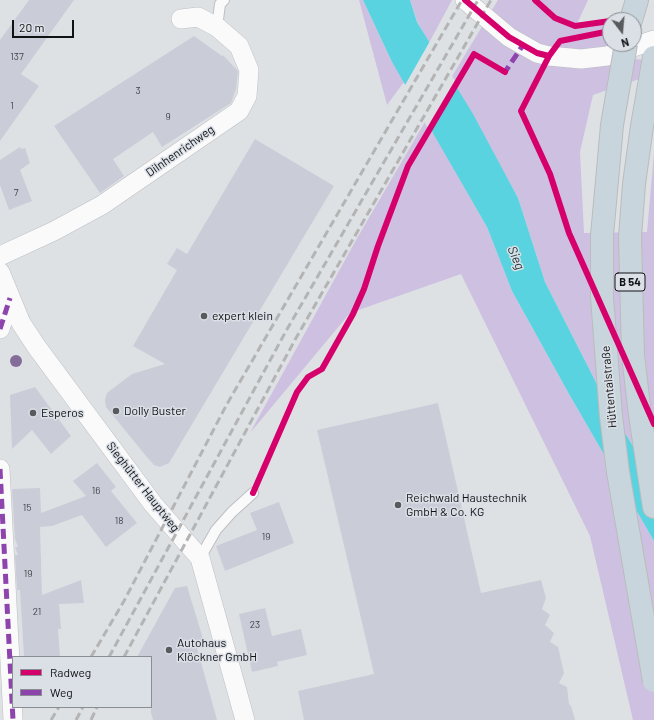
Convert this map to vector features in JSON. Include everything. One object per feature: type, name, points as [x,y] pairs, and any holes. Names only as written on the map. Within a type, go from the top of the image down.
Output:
[{"type":"highway","points":[[634,12],[636,0]]},
{"type":"highway","name":"Hüttentalstraße","points":[[625,52],[612,125],[606,180],[602,236],[602,297],[611,416],[618,472],[654,681]]},
{"type":"highway","name":"B 54","points":[[654,57],[634,184],[630,245],[633,355],[640,415],[654,507]]},
{"type":"street","points":[[465,0],[509,37],[537,53],[549,56],[581,59],[607,56],[654,40]]},
{"type":"street","name":"Dilnhenrichweg","points":[[0,256],[54,231],[102,205],[239,111],[247,96],[249,70],[238,46],[217,27],[198,17],[181,19]]},
{"type":"street","name":"Sieghütter Hauptweg","points":[[0,272],[22,323],[36,346],[153,504],[200,558],[245,720]]},
{"type":"street","points":[[0,329],[10,298]]},
{"type":"street","points":[[0,469],[12,701]]},
{"type":"street","points":[[12,708],[13,720]]},
{"type":"lane","points":[[217,27],[220,4],[224,0]]},
{"type":"lane","points":[[200,558],[216,530],[232,512],[253,493]]},
{"type":"shaded area","points":[[359,0],[363,0],[392,62],[404,82],[387,105]]},
{"type":"shaded area","points":[[410,0],[452,0],[429,43],[417,21]]},
{"type":"shaded area","points":[[498,0],[588,0],[576,26],[602,22],[602,52],[609,52],[607,56],[654,61],[654,74],[593,95],[580,152],[584,233],[647,232],[654,153],[654,479],[609,408],[545,282],[518,198],[451,78]]},
{"type":"shaded area","points":[[426,120],[487,227],[512,291],[569,394],[654,541],[654,720],[633,720],[590,536],[461,274],[350,313],[250,433],[356,240]]},
{"type":"water","name":"Sieg","points":[[363,0],[410,0],[417,22],[473,114],[518,198],[545,282],[609,408],[654,479],[654,541],[569,394],[512,291],[487,227],[392,62]]},
{"type":"pier","points":[[430,41],[457,84],[429,130],[404,87]]},
{"type":"building","points":[[29,0],[74,0],[21,74],[39,86],[0,141],[0,40]]},
{"type":"building","points":[[194,36],[222,56],[223,55],[238,71],[236,89],[231,103],[162,147],[153,132],[113,159],[124,176],[100,193],[54,126]]},
{"type":"building","name":"expert klein","points":[[255,139],[334,186],[169,463],[160,467],[154,465],[106,407],[105,400],[107,393],[132,374],[165,364],[133,346],[177,270],[167,264],[177,248],[187,254]]},
{"type":"building","points":[[20,147],[21,149],[25,148],[30,163],[20,170],[32,201],[9,210],[0,185],[0,160]]},
{"type":"building","name":"Esperos","points":[[35,387],[71,436],[51,454],[32,430],[12,449],[10,395]]},
{"type":"building","name":"Reichwald Haustechnik GmbH & Co. KG","points":[[438,403],[481,593],[541,580],[546,598],[542,609],[550,615],[545,625],[554,633],[550,642],[558,647],[564,673],[559,683],[567,687],[569,704],[575,720],[304,720],[298,691],[374,674],[317,430]]},
{"type":"building","points":[[97,463],[116,487],[111,491],[137,523],[106,547],[82,515],[52,526],[40,527],[42,595],[81,580],[84,603],[59,604],[61,629],[58,629],[60,656],[24,656],[20,590],[17,590],[15,555],[18,555],[15,547],[18,547],[15,539],[12,489],[40,488],[41,513],[86,496],[73,481]]},
{"type":"building","points":[[279,502],[294,543],[225,571],[216,546],[257,530],[250,513]]},
{"type":"building","name":"Autohaus Klöckner GmbH","points":[[187,586],[204,642],[196,644],[217,720],[153,720],[151,713],[152,656],[138,656],[175,588]]},
{"type":"building","points":[[265,608],[272,636],[301,629],[307,655],[277,662],[278,666],[252,672],[239,614]]},
{"type":"railway","points":[[92,656],[124,601],[227,404],[462,0]]},
{"type":"railway","points":[[110,656],[286,331],[478,0]]},
{"type":"railway","points":[[125,656],[296,338],[491,0]]},
{"type":"railway","points":[[51,720],[58,708]]},
{"type":"railway","points":[[76,720],[82,708]]},
{"type":"railway","points":[[91,720],[97,708]]},
{"type":"marked path","points":[[502,71],[505,72],[523,45]]},
{"type":"marked path","points":[[0,329],[10,298]]},
{"type":"marked path","points":[[0,469],[12,701]]},
{"type":"marked path","points":[[12,708],[13,720]]},
{"type":"cycle path","points":[[465,0],[509,37],[537,53],[549,56]]},
{"type":"cycle path","points":[[535,0],[555,18],[575,26],[602,22]]},
{"type":"cycle path","points":[[602,33],[560,41],[549,56],[521,111],[550,174],[569,233],[654,424]]},
{"type":"cycle path","points":[[253,493],[297,392],[308,377],[322,369],[353,314],[364,289],[378,246],[408,166],[474,54],[505,72]]},
{"type":"place","name":"expert klein","points":[[204,316]]},
{"type":"place","name":"Dolly Buster","points":[[116,411]]},
{"type":"place","name":"Esperos","points":[[33,413]]},
{"type":"place","name":"Reichwald Haustechnik GmbH & Co. KG","points":[[398,505]]},
{"type":"place","name":"Autohaus Klöckner GmbH","points":[[169,650]]}]
